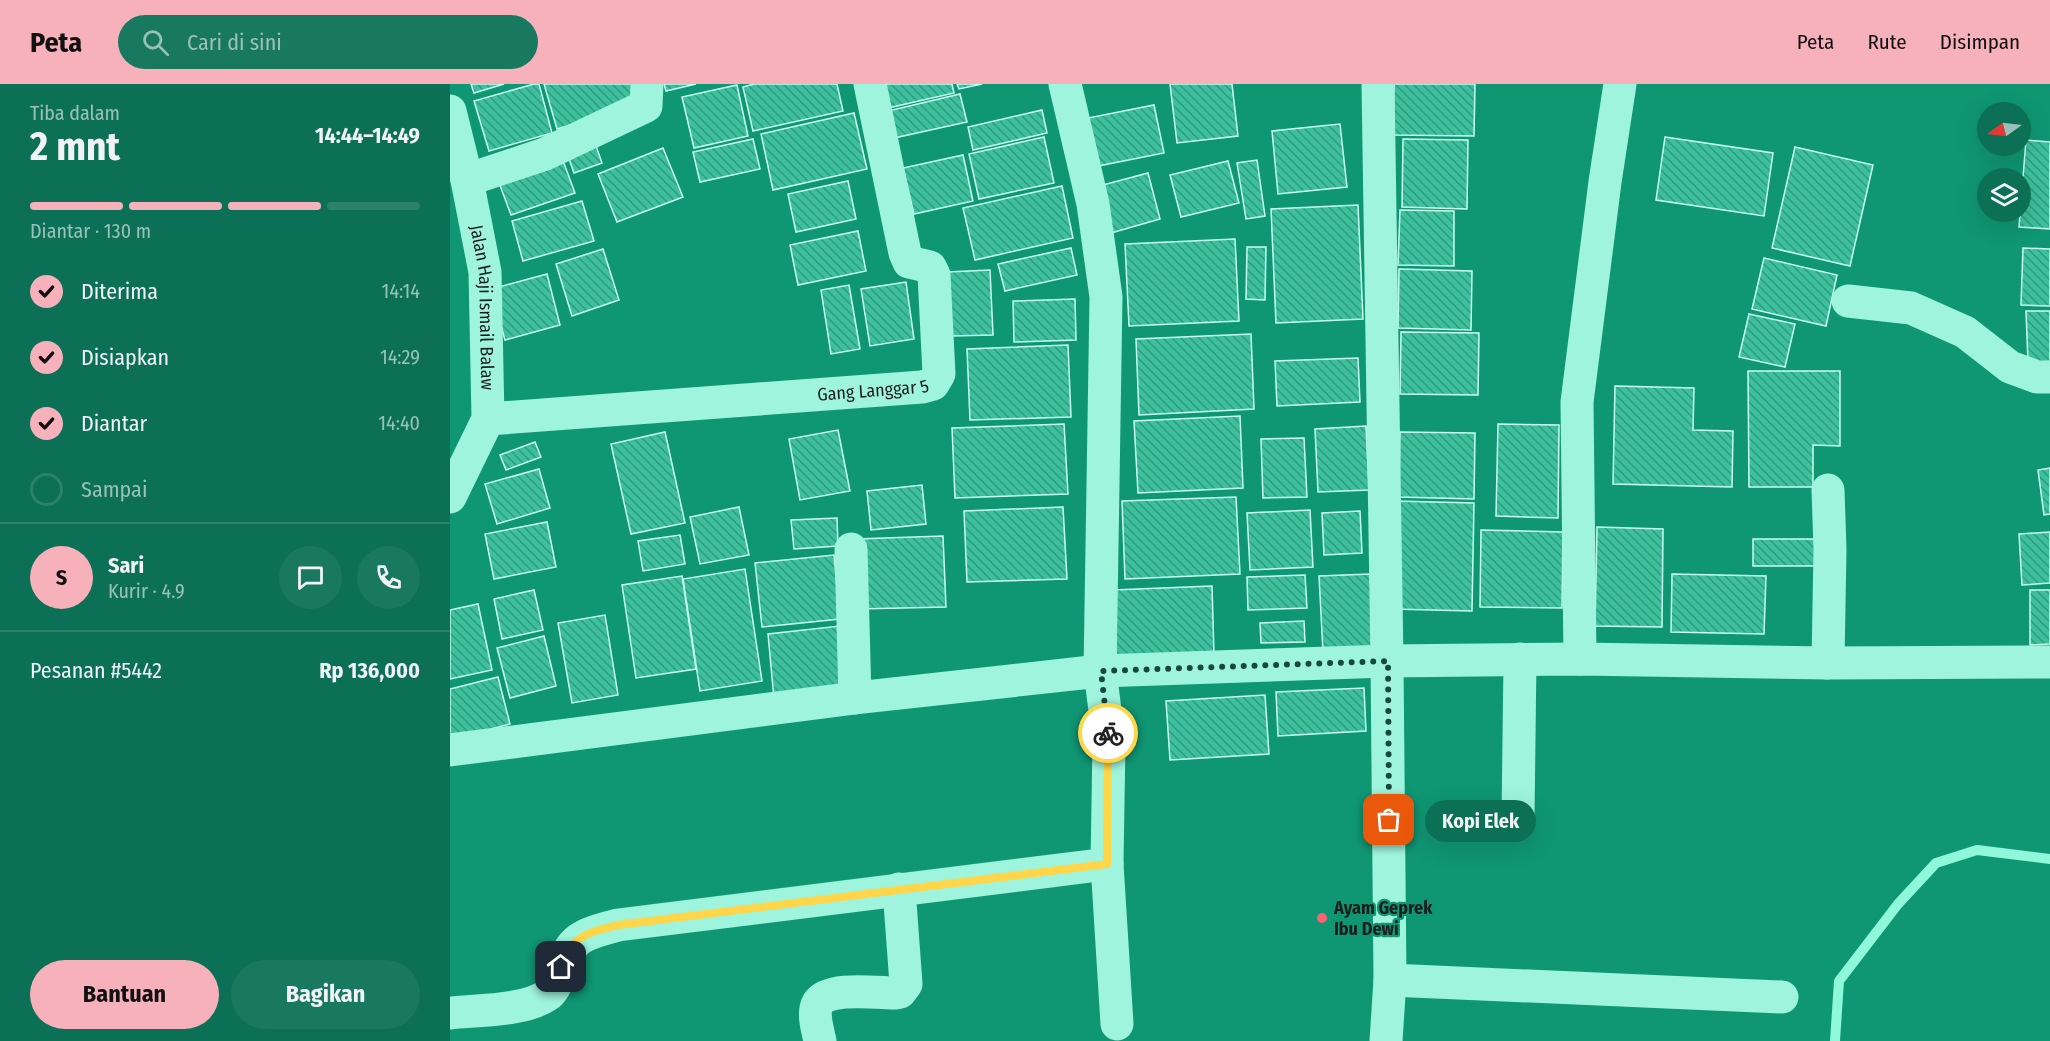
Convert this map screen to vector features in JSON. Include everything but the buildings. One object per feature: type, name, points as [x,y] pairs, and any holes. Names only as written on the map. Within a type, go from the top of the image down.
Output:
[{"type":"street","points":[[467,180],[545,154],[646,106],[647,84]]},
{"type":"street","name":"Gang Langgar 5","points":[[488,419],[922,387],[933,384],[939,374],[934,276],[930,267],[909,262],[905,253],[870,84]]},
{"type":"street","points":[[1065,84],[1093,204],[1106,297],[1101,671],[1109,742],[1107,864],[1117,1024]]},
{"type":"street","points":[[1378,84],[1388,661],[1390,980],[1386,1041]]},
{"type":"street","points":[[1580,659],[1577,402],[1620,84]]},
{"type":"street","name":"Jalan Haji Ismail Balaw","points":[[450,111],[467,180],[485,272],[488,419],[450,497]]},
{"type":"street","points":[[1848,301],[1911,308],[1965,332],[2010,368],[2037,377],[2050,377]]},
{"type":"street","points":[[1828,490],[1830,549],[1828,663]]},
{"type":"street","points":[[851,549],[855,698]]},
{"type":"street","points":[[1518,818],[1520,659]]},
{"type":"street","points":[[450,750],[855,698],[1101,671],[1520,659],[1828,663],[2050,662]]},
{"type":"street","points":[[450,1013],[521,1005],[540,999],[551,993],[567,952],[585,933],[618,925],[1107,864]]},
{"type":"street","points":[[820,1041],[816,1011],[819,1002],[829,995],[847,992],[896,993],[900,992],[906,984],[899,889]]},
{"type":"street","points":[[1390,980],[1782,997]]},
{"type":"waterway","points":[[1835,1041],[1839,981],[1898,904],[1936,863],[1977,850],[2050,859]]},
{"type":"way so far","points":[[1108,733],[1101,671],[1388,661],[1389,820]]},
{"type":"place","name":"Kopi Elek","points":[[1389,820]]},
{"type":"place","name":"Ayam Geprek Ibu Dewi","points":[[1322,918]]},
{"type":"route","points":[[561,967],[567,952],[585,933],[618,925],[1107,864],[1108,733]]}]
